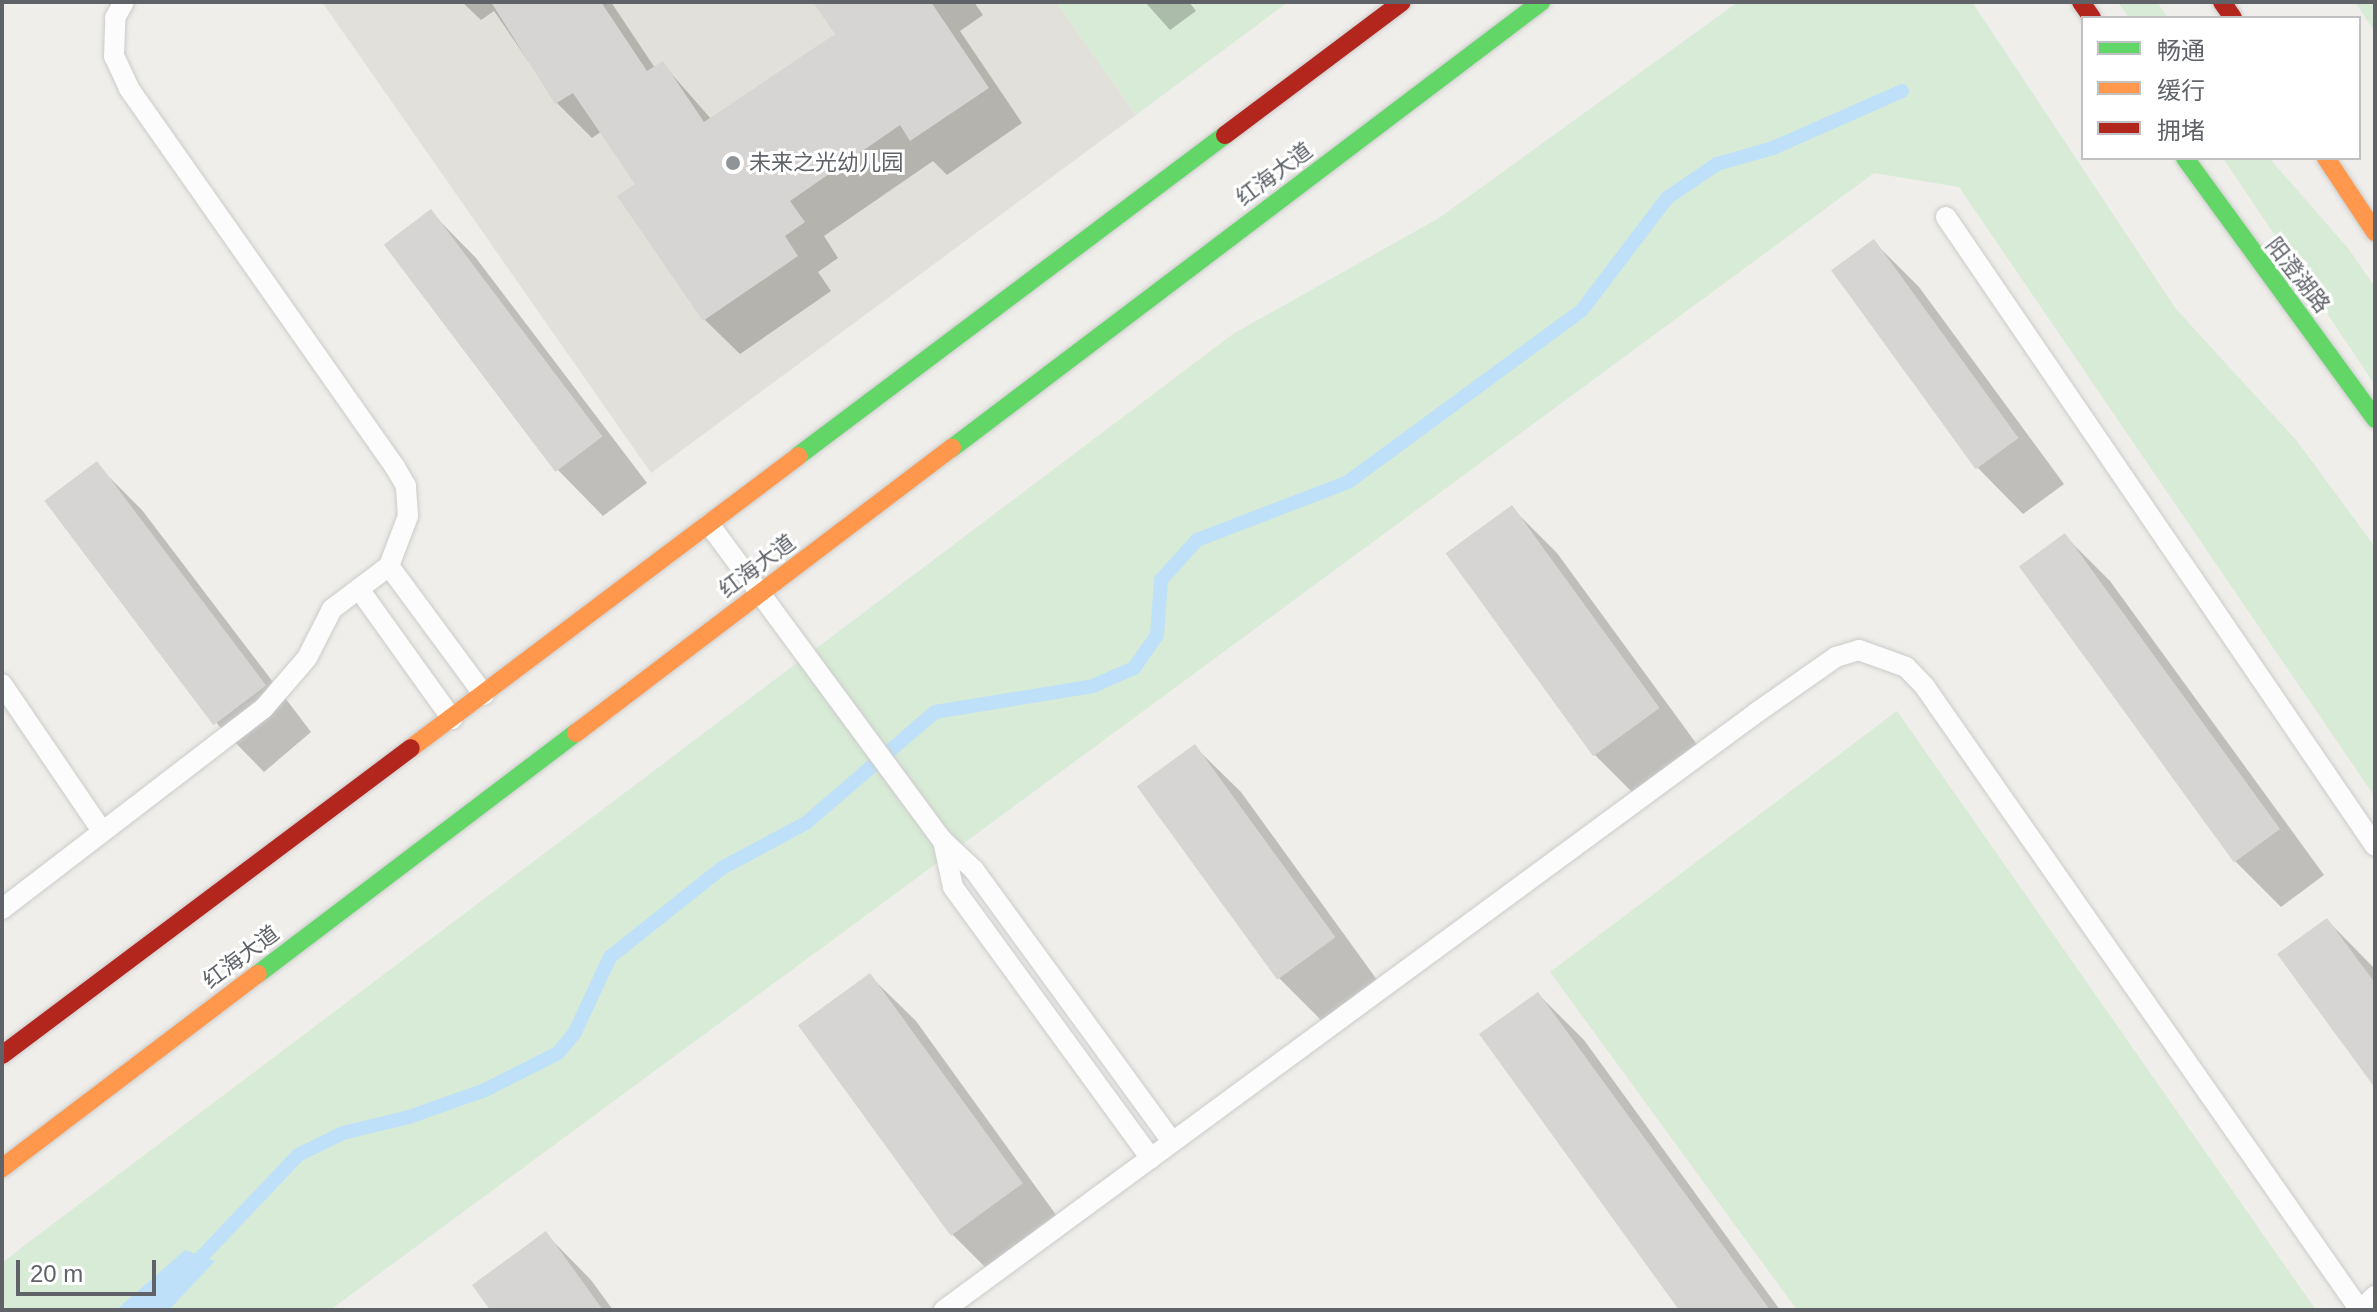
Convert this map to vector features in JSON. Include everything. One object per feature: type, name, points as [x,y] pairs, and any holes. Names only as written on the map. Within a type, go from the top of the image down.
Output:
[{"type":"main road","points":[[2,1055],[1402,2]]},
{"type":"main road","name":"红海大道","points":[[2,1168],[1541,2]]},
{"type":"main road","name":"阳澄湖路","points":[[2186,160],[2375,419]]},
{"type":"main road","points":[[2327,160],[2375,232]]},
{"type":"lane","points":[[2,909],[263,709],[307,658],[332,609],[389,566],[408,516],[406,486],[129,88],[114,56],[115,18],[124,2]]},
{"type":"lane","points":[[1946,217],[2375,846]]},
{"type":"lane","points":[[709,524],[943,841],[974,870],[1172,1142]]},
{"type":"lane","points":[[389,566],[484,695]]},
{"type":"lane","points":[[359,589],[452,719]]},
{"type":"lane","points":[[944,1310],[1773,701],[1836,657],[1859,650],[1906,667],[1925,687],[2360,1310],[2375,1296]]},
{"type":"lane","points":[[2,684],[102,831]]},
{"type":"lane","points":[[943,841],[953,887],[1151,1159]]},
{"type":"shaded area","points":[[322,2],[1056,2],[1136,115],[651,473]]},
{"type":"green space","points":[[1056,2],[1288,2],[1136,115]]},
{"type":"green space","points":[[1738,2],[1972,2],[2176,309],[2297,441],[2375,547],[2375,797],[1959,187],[1874,173],[330,1310],[2,1310],[2,1263],[1233,334],[1439,218]]},
{"type":"green space","points":[[2118,2],[2157,2],[2167,16],[2128,16]]},
{"type":"green space","points":[[2355,2],[2375,2],[2375,32]]},
{"type":"green space","points":[[2224,160],[2271,160],[2348,248],[2375,287],[2375,385]]},
{"type":"green space","points":[[1897,711],[2316,1310],[1797,1310],[1550,972]]},
{"type":"water","points":[[185,1250],[215,1261],[169,1310],[116,1310]]},
{"type":"building","name":"未来之光幼儿园","points":[[491,2],[601,2],[647,71],[663,61],[704,122],[835,34],[813,2],[931,2],[989,88],[910,141],[900,125],[790,201],[805,222],[785,236],[798,256],[703,321],[617,196],[635,184],[573,93],[555,104]]},
{"type":"building","points":[[431,209],[603,437],[555,472],[384,245]]},
{"type":"building","points":[[1874,239],[2019,438],[1976,469],[1831,270]]},
{"type":"building","points":[[97,461],[266,685],[213,725],[44,501]]},
{"type":"building","points":[[1512,505],[1660,708],[1593,756],[1446,553]]},
{"type":"building","points":[[2065,533],[2280,829],[2234,863],[2019,567]]},
{"type":"building","points":[[1195,744],[1335,937],[1277,980],[1137,786]]},
{"type":"building","points":[[2327,918],[2375,983],[2375,1088],[2277,954]]},
{"type":"building","points":[[870,973],[1023,1183],[951,1236],[798,1025]]},
{"type":"building","points":[[1538,992],[1770,1310],[1679,1310],[1479,1034]]},
{"type":"building","points":[[546,1231],[603,1310],[490,1310],[472,1285]]},
{"type":"waterway","points":[[190,1269],[298,1155],[343,1133],[409,1117],[485,1090],[558,1053],[574,1034],[610,957],[722,868],[806,823],[935,712],[1093,686],[1134,668],[1157,635],[1161,580],[1197,540],[1348,482],[1582,310],[1667,198],[1717,164],[1773,148],[1902,91]]},
{"type":"traffic: fast","points":[[952,448],[1541,2]]},
{"type":"traffic: fast","points":[[798,456],[1225,135]]},
{"type":"traffic: fast","points":[[2186,160],[2375,419]]},
{"type":"traffic: fast","points":[[258,974],[576,733]]},
{"type":"traffic: slow","points":[[2327,160],[2375,232]]},
{"type":"traffic: slow","points":[[576,733],[952,448]]},
{"type":"traffic: slow","points":[[411,748],[798,456]]},
{"type":"traffic: slow","points":[[2,1168],[258,974]]},
{"type":"traffic: jam","points":[[1225,135],[1402,2]]},
{"type":"traffic: jam","points":[[2081,2],[2091,16]]},
{"type":"traffic: jam","points":[[2222,2],[2232,16]]},
{"type":"traffic: jam","points":[[2,1055],[411,748]]},
{"type":"place","name":"未来之光幼儿园","points":[[733,163]]}]
